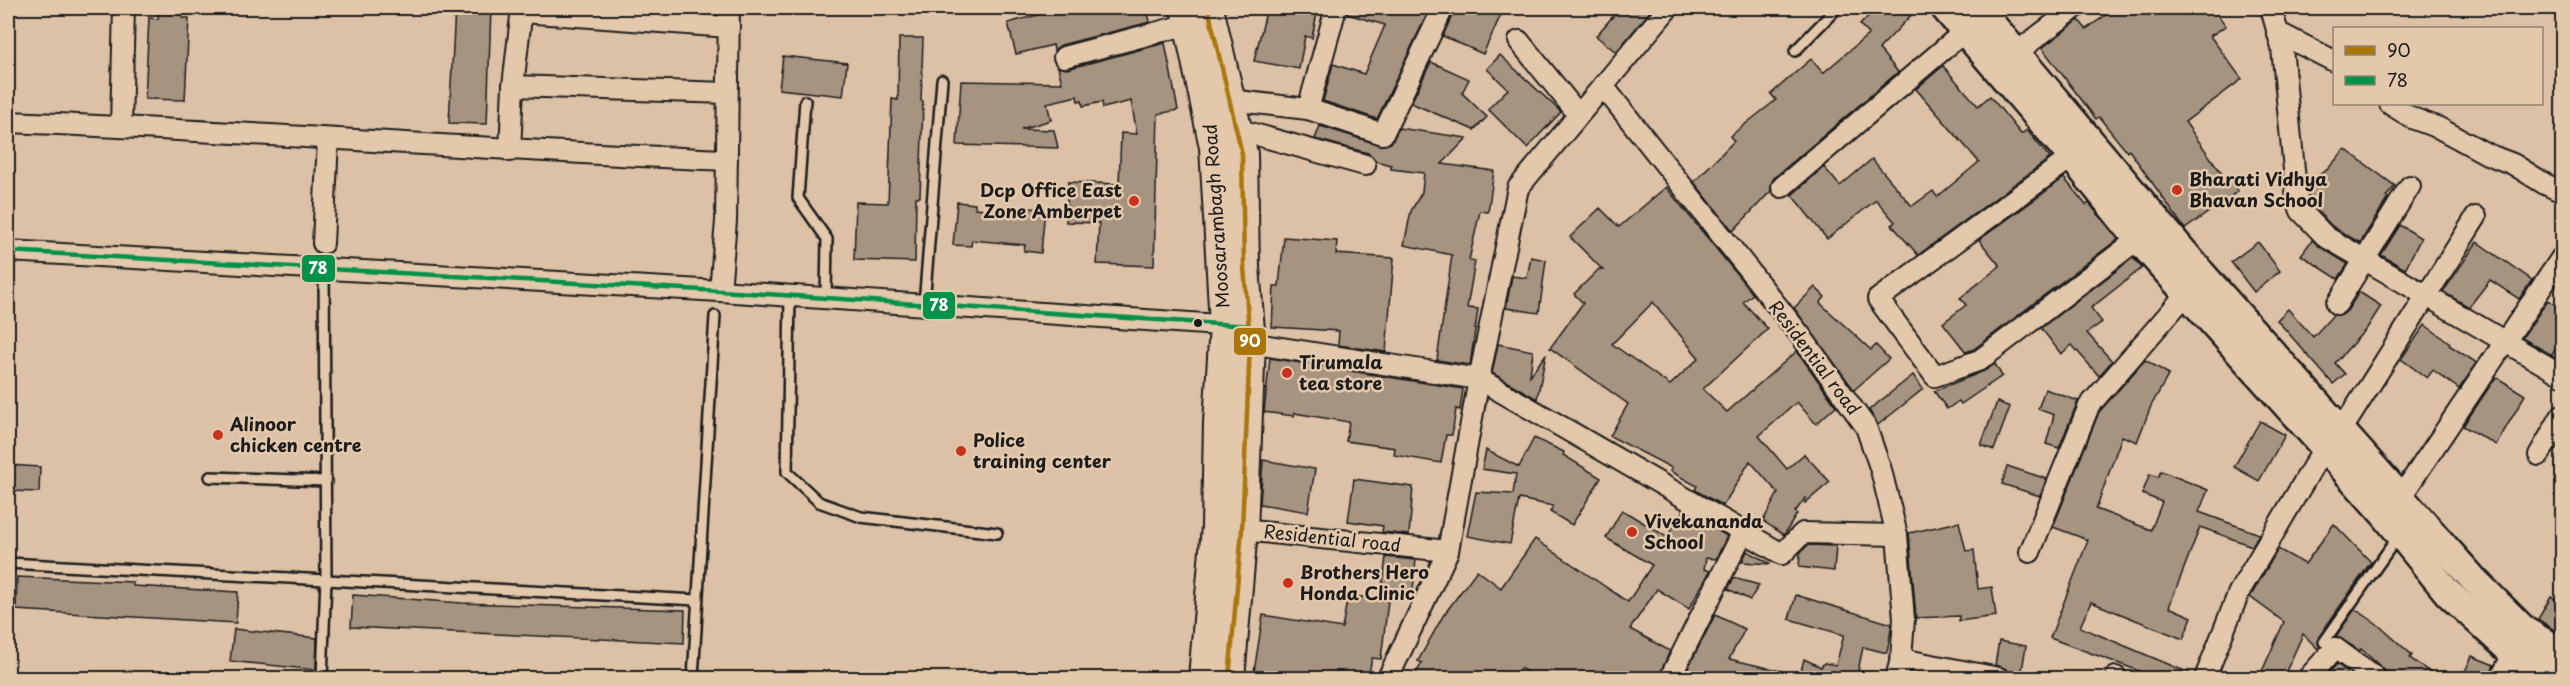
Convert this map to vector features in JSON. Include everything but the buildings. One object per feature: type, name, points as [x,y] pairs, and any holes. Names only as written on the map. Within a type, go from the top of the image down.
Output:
[{"type":"main road","name":"Moosarambagh Road","points":[[1194,13],[1229,100],[1242,154],[1244,267],[1241,332],[1219,423],[1229,529],[1229,678]]},
{"type":"main road","name":"Moosarambagh Road","points":[[1194,13],[1241,332]]},
{"type":"main road","name":"Moosarambagh Road","points":[[1204,678],[1229,529]]},
{"type":"street","points":[[121,126],[124,8]]},
{"type":"street","points":[[1308,109],[1336,8]]},
{"type":"street","points":[[1229,100],[1308,109],[1383,134],[1443,8]]},
{"type":"street","points":[[1388,678],[1448,551],[1479,378],[1518,188],[1668,8]]},
{"type":"street","points":[[1945,8],[1971,19],[2017,52],[2403,521],[2552,678]]},
{"type":"street","points":[[2017,52],[2075,8]]},
{"type":"street","points":[[2271,8],[2282,48],[2297,200],[2301,211],[2326,237],[2562,375]]},
{"type":"street","points":[[510,151],[513,86],[522,10],[729,17],[726,221],[720,291]]},
{"type":"street","points":[[1064,57],[1194,13]]},
{"type":"street","points":[[1971,19],[2072,157],[2138,239],[2187,293],[2333,438]]},
{"type":"street","points":[[1782,186],[1971,19]]},
{"type":"street","points":[[2277,32],[2333,61]]},
{"type":"street","points":[[1519,41],[1578,114]]},
{"type":"street","points":[[513,86],[727,93]]},
{"type":"street","name":"Residential road","points":[[1603,86],[1801,336],[1866,427],[1881,470],[1897,535],[1904,619],[1901,659],[1896,678]]},
{"type":"street","points":[[2392,105],[2412,118],[2439,128],[2487,154],[2513,164],[2562,192]]},
{"type":"street","points":[[8,122],[121,126],[510,151],[727,160]]},
{"type":"street","points":[[1236,129],[1365,165]]},
{"type":"street","points":[[323,243],[328,140]]},
{"type":"street","points":[[2072,157],[1878,299],[1935,376],[1980,360],[2138,239]]},
{"type":"street","points":[[2337,304],[2410,186]]},
{"type":"street","points":[[2205,678],[2239,592],[2333,438],[2475,217]]},
{"type":"street","points":[[8,251],[720,291],[924,305],[1241,332],[1479,378],[1782,554],[1803,533],[1897,535]]},
{"type":"street","points":[[2403,521],[2504,342],[2562,257]]},
{"type":"street","points":[[2030,552],[2088,406],[2187,293]]},
{"type":"street","points":[[2539,455],[2562,415]]},
{"type":"street","name":"Residential road","points":[[1229,529],[1448,551]]},
{"type":"street","points":[[1670,678],[1743,532]]},
{"type":"street","points":[[2519,642],[2562,653]]},
{"type":"street","points":[[2501,678],[2519,642]]},
{"type":"street","points":[[2308,678],[2329,645],[2376,678]]},
{"type":"street","points":[[1901,659],[1999,678]]},
{"type":"lane","points":[[1795,51],[1837,8]]},
{"type":"lane","points":[[924,305],[942,80]]},
{"type":"lane","points":[[805,100],[798,198],[827,239],[826,298]]},
{"type":"lane","points":[[322,678],[326,579],[324,268]]},
{"type":"lane","points":[[790,296],[787,472],[819,502],[861,517],[997,533]]},
{"type":"lane","points":[[693,678],[715,316]]},
{"type":"lane","points":[[210,477],[326,481]]},
{"type":"lane","points":[[2329,645],[2403,521]]},
{"type":"lane","points":[[8,563],[697,600]]},
{"type":"transit line","name":"90","points":[[1208,8],[1242,154],[1244,267],[1250,343],[1242,530],[1229,678]]},
{"type":"transit line","name":"78","points":[[8,251],[720,291],[1249,326]]},
{"type":"place","name":"Bharati Vidhya Bhavan School","points":[[2177,190]]},
{"type":"place","name":"Dcp Office East Zone Amberpet","points":[[1134,201]]},
{"type":"place","name":"Tirumala tea store","points":[[1287,373]]},
{"type":"place","name":"Alinoor chicken centre","points":[[218,435]]},
{"type":"place","name":"Police training center","points":[[961,451]]},
{"type":"place","name":"Vivekananda School","points":[[1632,532]]},
{"type":"place","name":"Brothers Hero Honda Clinic","points":[[1288,583]]}]
